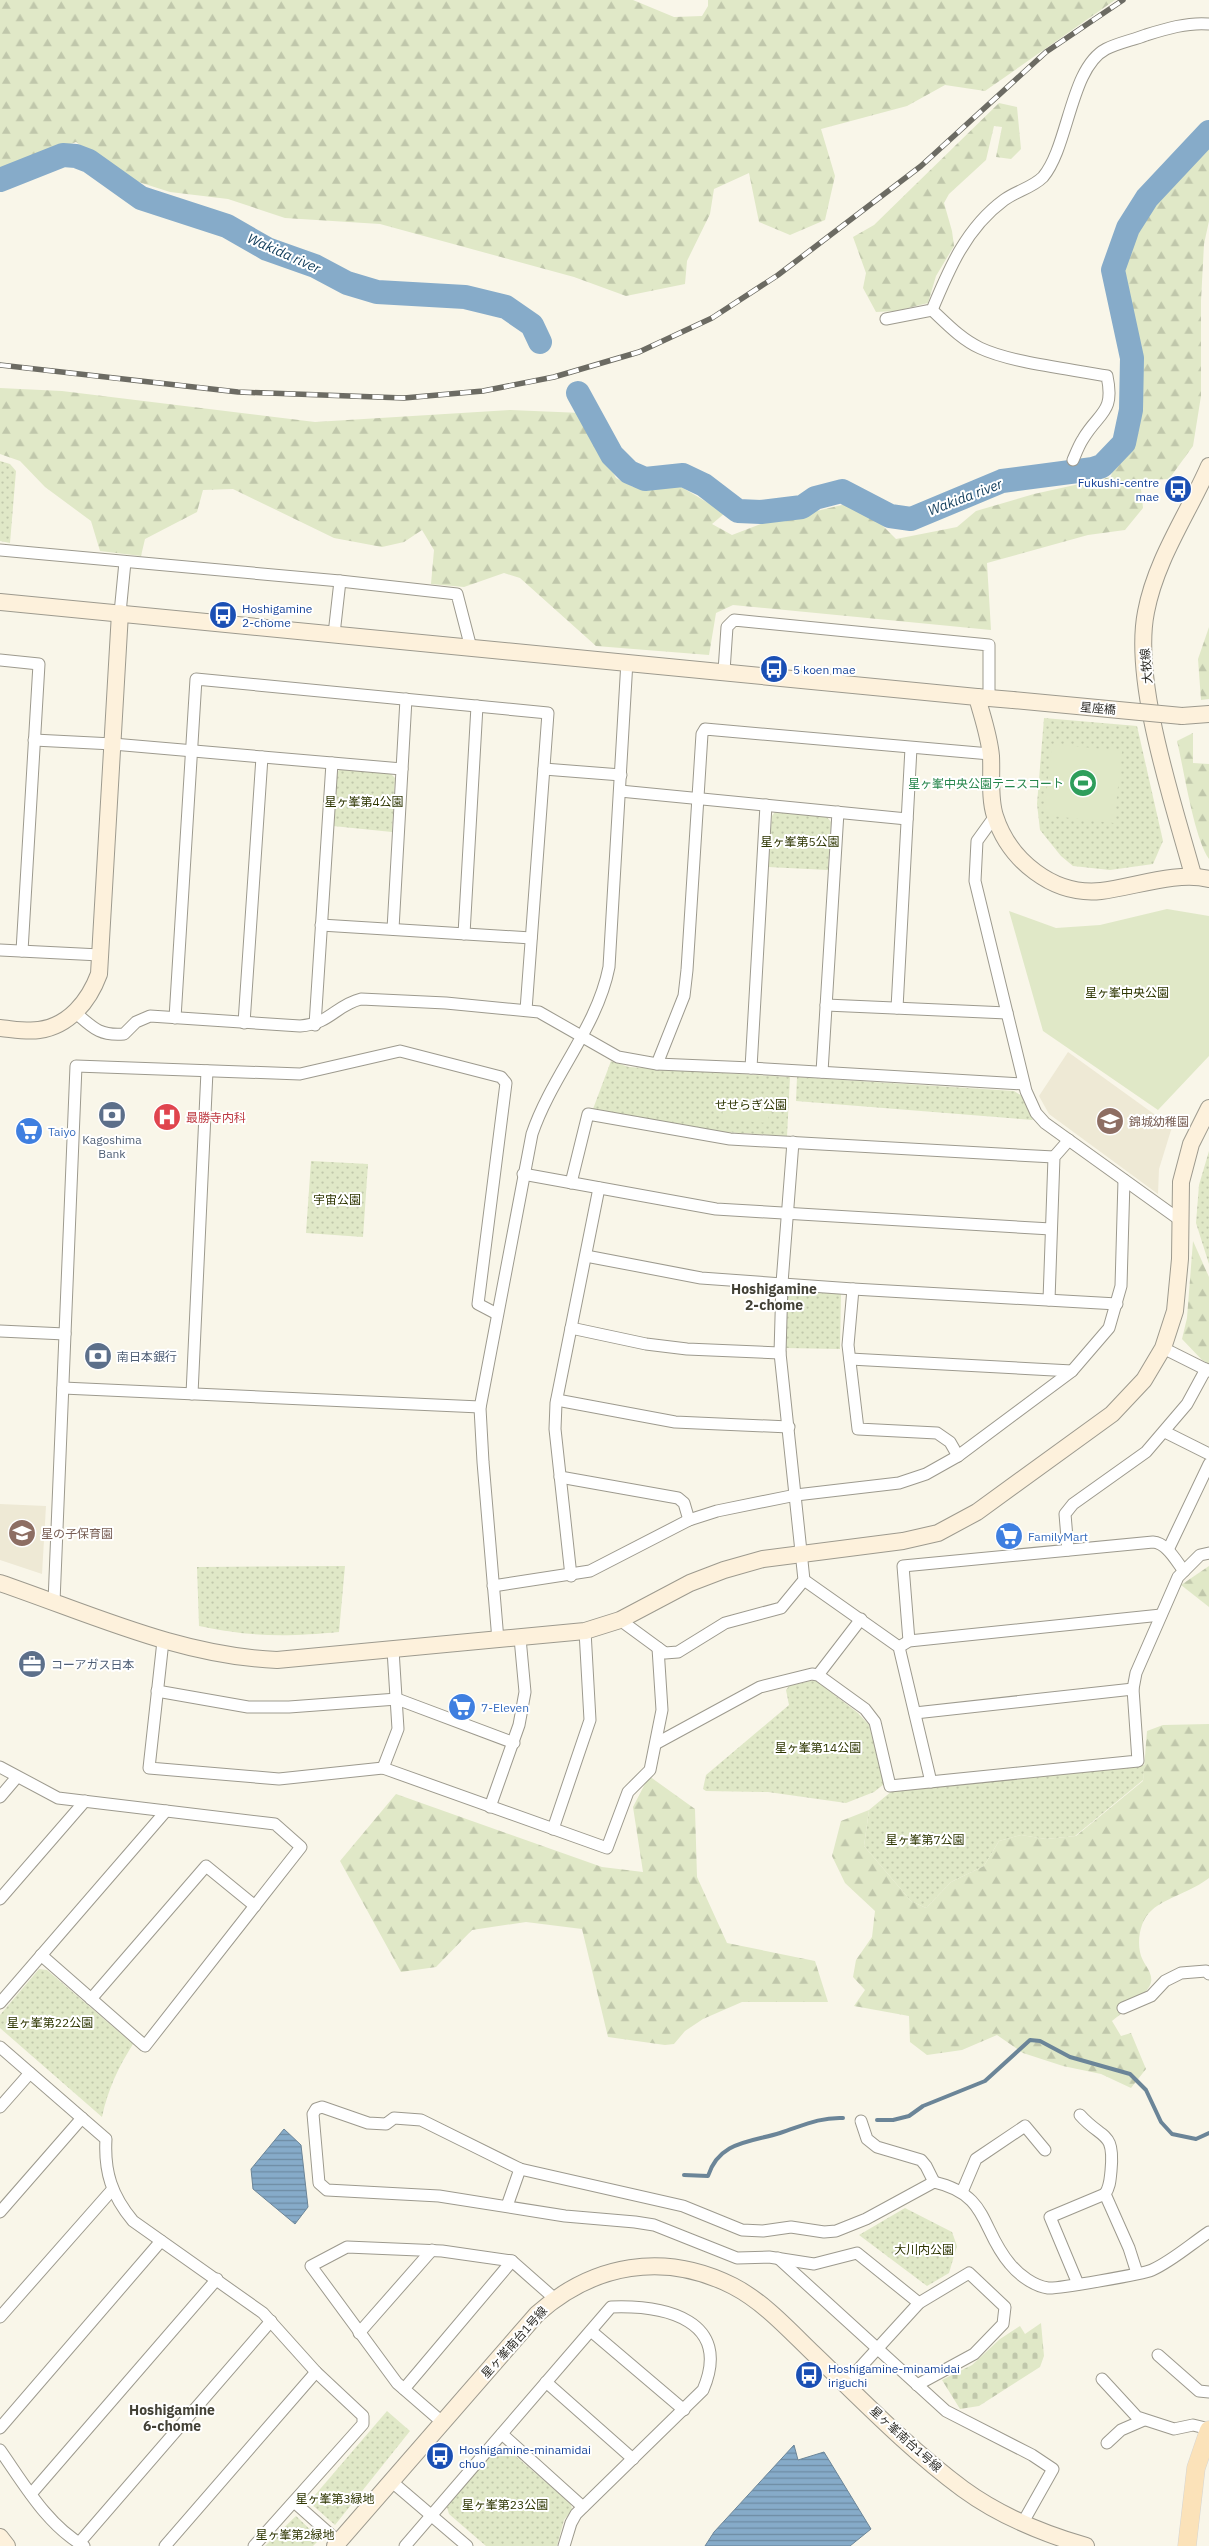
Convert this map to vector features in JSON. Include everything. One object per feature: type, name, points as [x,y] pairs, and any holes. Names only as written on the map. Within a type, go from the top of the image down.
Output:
[{"type":"main road","points":[[1187,2546],[1196,2468],[1209,2430]]},
{"type":"street","points":[[932,310],[956,256],[966,240],[1001,202],[1036,182],[1048,168],[1083,77],[1096,57],[1106,49],[1164,30],[1200,23],[1209,24]]},
{"type":"street","points":[[886,319],[932,310]]},
{"type":"street","points":[[932,310],[956,333],[982,349],[1107,376],[1110,388],[1108,408],[1083,438],[1072,460]]},
{"type":"street","name":"大牧線","points":[[1193,875],[1158,742],[1144,665],[1144,626],[1146,612],[1161,562],[1209,466]]},
{"type":"street","points":[[0,550],[340,581],[457,594],[471,648]]},
{"type":"street","points":[[0,1028],[38,1030],[51,1027],[76,1013],[94,987],[99,974],[120,613],[125,562]]},
{"type":"street","points":[[334,634],[340,581]]},
{"type":"street","name":"星座橋","points":[[0,602],[1182,716],[1209,714]]},
{"type":"street","points":[[724,671],[728,627],[734,620],[989,645],[983,697],[989,739],[995,816],[1005,839],[1017,856],[1037,873],[1073,890],[1095,891],[1128,888],[1193,875],[1209,879]]},
{"type":"street","points":[[0,660],[39,664],[22,951]]},
{"type":"street","points":[[498,1640],[482,1462],[480,1407],[523,1174],[540,1112],[557,1078],[599,1005],[609,967],[627,661]]},
{"type":"street","points":[[175,1018],[196,679],[548,713],[526,1010]]},
{"type":"street","points":[[393,929],[406,699]]},
{"type":"street","points":[[464,934],[477,706]]},
{"type":"street","points":[[657,1064],[684,996],[688,970],[702,734],[705,729],[990,754]]},
{"type":"street","points":[[34,740],[112,744],[402,769]]},
{"type":"street","points":[[897,1008],[911,748]]},
{"type":"street","points":[[244,1023],[262,757]]},
{"type":"street","points":[[315,1025],[332,763]]},
{"type":"street","points":[[544,769],[621,775]]},
{"type":"street","points":[[620,791],[907,819]]},
{"type":"street","points":[[751,1068],[766,805]]},
{"type":"street","points":[[822,1072],[838,812]]},
{"type":"street","points":[[995,816],[977,840],[975,881],[1024,1084],[1036,1113],[1045,1123],[1180,1220]]},
{"type":"street","points":[[321,925],[531,938]]},
{"type":"street","points":[[0,950],[100,955]]},
{"type":"street","points":[[76,1013],[95,1029],[106,1034],[124,1034],[144,1018],[315,1025],[351,1001],[361,999],[526,1010],[549,1016],[618,1057],[657,1064],[1024,1084]]},
{"type":"street","points":[[826,1005],[1007,1013]]},
{"type":"street","points":[[54,1602],[76,1066],[300,1074],[400,1051],[501,1077],[506,1083],[478,1304],[497,1314]]},
{"type":"street","points":[[192,1394],[207,1070]]},
{"type":"street","points":[[0,1584],[163,1641],[216,1654],[262,1659],[318,1657],[585,1631],[620,1620],[690,1583],[724,1570],[763,1559],[923,1537],[938,1532],[977,1512],[1112,1414],[1144,1380],[1164,1348],[1175,1311],[1178,1291],[1181,1182],[1197,1129],[1209,1108]]},
{"type":"street","points":[[571,1183],[588,1114],[701,1135],[1054,1157]]},
{"type":"street","points":[[1048,1300],[1054,1157],[1069,1140]]},
{"type":"street","points":[[620,1620],[665,1653],[678,1652],[725,1623],[781,1608],[804,1580],[803,1554],[780,1353],[782,1282],[789,1213],[793,1142]]},
{"type":"street","points":[[523,1174],[716,1209],[1051,1229]]},
{"type":"street","points":[[493,1586],[572,1576],[590,1571],[689,1520],[743,1504],[796,1495],[899,1483],[926,1474],[958,1456],[1072,1372],[1101,1340],[1109,1328],[1121,1286],[1124,1180]]},
{"type":"street","points":[[572,1576],[555,1429],[557,1400],[600,1188]]},
{"type":"street","points":[[586,1256],[701,1278],[782,1282],[852,1289],[1117,1304]]},
{"type":"street","points":[[852,1289],[848,1345],[858,1429],[937,1434],[950,1442],[958,1456]]},
{"type":"street","points":[[571,1328],[646,1344],[687,1349],[780,1353]]},
{"type":"street","points":[[0,1331],[65,1334]]},
{"type":"street","points":[[1068,1550],[1065,1514],[1072,1504],[1146,1452],[1188,1404],[1207,1370],[1164,1348]]},
{"type":"street","points":[[850,1359],[1072,1372]]},
{"type":"street","points":[[63,1388],[480,1407]]},
{"type":"street","points":[[557,1400],[675,1422],[788,1427]]},
{"type":"street","points":[[1165,1432],[1209,1454]]},
{"type":"street","points":[[1168,1550],[1209,1464]]},
{"type":"street","points":[[560,1477],[678,1498],[684,1504],[689,1520]]},
{"type":"street","points":[[931,1782],[915,1713],[904,1644],[903,1566],[1159,1542],[1168,1550],[1184,1571]]},
{"type":"street","points":[[657,1743],[760,1687],[812,1674],[818,1675],[866,1710],[875,1722],[880,1734],[890,1786],[1138,1760],[1133,1689],[1141,1658],[1178,1577],[1200,1555],[1209,1554]]},
{"type":"street","points":[[804,1580],[861,1619],[904,1644],[1161,1615]]},
{"type":"street","points":[[818,1675],[861,1619]]},
{"type":"street","points":[[553,1829],[590,1720],[585,1631]]},
{"type":"street","points":[[490,1807],[514,1743],[525,1692],[520,1638]]},
{"type":"street","points":[[163,1641],[149,1768],[279,1779],[383,1768],[607,1848],[628,1792],[650,1770],[657,1743],[662,1710],[658,1648]]},
{"type":"street","points":[[383,1768],[398,1729],[393,1650]]},
{"type":"street","points":[[915,1713],[1133,1689]]},
{"type":"street","points":[[157,1691],[248,1707],[289,1707],[397,1699],[514,1743]]},
{"type":"street","points":[[0,1767],[58,1798],[275,1824],[301,1847],[145,2046],[42,1956]]},
{"type":"street","points":[[0,1797],[17,1776]]},
{"type":"street","points":[[0,1899],[85,1801]]},
{"type":"street","points":[[0,2003],[166,1811]]},
{"type":"street","points":[[91,1999],[206,1866],[254,1906]]},
{"type":"street","points":[[1123,2008],[1151,1996],[1166,1981],[1180,1973],[1206,1971],[1209,1974]]},
{"type":"street","points":[[0,2047],[106,2139],[106,2170],[112,2190],[121,2207],[133,2221],[251,2303],[316,2372],[363,2416],[363,2424],[254,2546]]},
{"type":"street","points":[[0,2107],[30,2073]]},
{"type":"street","points":[[919,2303],[857,2253],[814,2264],[778,2258],[737,2258],[654,2225],[565,2216],[439,2196],[327,2190],[319,2183],[313,2114],[316,2109],[322,2107],[368,2123],[386,2124],[394,2118],[421,2120],[520,2169],[682,2206],[742,2230],[763,2231],[791,2227],[824,2232],[836,2231],[866,2219],[934,2182]]},
{"type":"street","points":[[1078,2284],[1050,2217],[1105,2194],[1109,2189],[1112,2153],[1111,2142],[1080,2115]]},
{"type":"street","points":[[0,2212],[82,2118]]},
{"type":"street","points":[[861,2121],[868,2139],[877,2147],[921,2160],[934,2182],[962,2192],[986,2219],[1010,2264],[1028,2280],[1048,2288],[1152,2270],[1209,2232]]},
{"type":"street","points":[[962,2192],[976,2159],[1025,2126],[1045,2150]]},
{"type":"street","points":[[507,2206],[520,2169]]},
{"type":"street","points":[[0,2317],[112,2190]]},
{"type":"street","points":[[1105,2194],[1137,2273]]},
{"type":"street","points":[[0,2428],[161,2241]]},
{"type":"street","points":[[442,2422],[404,2389],[359,2333],[311,2266],[347,2247],[432,2250],[512,2262],[555,2299]]},
{"type":"street","points":[[359,2333],[432,2250]]},
{"type":"street","points":[[778,2258],[946,2411],[1032,2455],[1054,2469],[1022,2524]]},
{"type":"street","points":[[404,2389],[512,2262]]},
{"type":"street","name":"星ヶ峯南台1号線","points":[[337,2544],[537,2314],[555,2299],[567,2290],[601,2274],[626,2268],[671,2266],[694,2270],[733,2286],[751,2298],[778,2320],[845,2384],[962,2489],[1022,2524],[1086,2546]]},
{"type":"street","points":[[845,2384],[919,2303],[969,2273],[1005,2307],[1004,2324],[974,2354],[917,2385]]},
{"type":"street","points":[[31,2494],[217,2279]]},
{"type":"street","points":[[405,2546],[611,2307],[638,2306],[673,2313],[690,2321],[701,2331],[707,2344],[710,2368],[703,2390],[584,2507],[571,2523],[564,2546]]},
{"type":"street","points":[[0,2450],[31,2494],[62,2530],[82,2545],[270,2321]]},
{"type":"street","points":[[591,2331],[684,2410]]},
{"type":"street","points":[[1158,2355],[1198,2391],[1209,2392]]},
{"type":"street","points":[[165,2546],[316,2372]]},
{"type":"street","points":[[1102,2379],[1137,2417],[1174,2429],[1193,2425],[1209,2430]]},
{"type":"street","points":[[546,2382],[633,2459]]},
{"type":"street","points":[[1107,2444],[1121,2430],[1144,2420]]},
{"type":"street","points":[[502,2434],[584,2507]]},
{"type":"street","points":[[391,2481],[467,2546]]},
{"type":"street","points":[[294,2502],[337,2544]]},
{"type":"street","points":[[0,2537],[7,2546]]},
{"type":"shaded area","name":"錦城幼稚園","points":[[1068,1052],[1172,1127],[1159,1169],[1158,1194],[1049,1114],[1039,1096]]},
{"type":"shaded area","name":"星の子保育園","points":[[0,1504],[46,1506],[42,1574],[0,1560]]},
{"type":"green space","points":[[0,0],[633,0],[674,17],[702,16],[708,6],[708,0],[1115,0],[985,91],[945,85],[907,106],[821,129],[835,176],[825,220],[790,235],[759,222],[749,173],[714,189],[710,214],[687,261],[685,284],[626,296],[574,277],[380,224],[285,218],[228,199],[170,192],[126,178],[76,142],[0,170]]},
{"type":"green space","points":[[999,103],[1017,107],[1021,149],[1011,159],[996,157],[1002,127],[994,126],[986,160],[949,194],[944,203],[954,246],[936,276],[928,303],[896,311],[876,312],[863,288],[866,273],[853,237],[874,225]]},
{"type":"green space","points":[[1209,125],[1209,221],[1204,244],[1201,301],[1201,396],[1193,446],[1169,479],[1140,480],[1143,508],[1125,530],[1088,535],[987,563],[991,630],[733,605],[716,613],[709,655],[596,646],[520,578],[504,573],[464,587],[431,584],[434,550],[422,530],[404,542],[382,547],[334,538],[233,489],[203,490],[197,512],[145,539],[141,556],[100,551],[91,521],[45,487],[20,461],[0,454],[0,388],[62,391],[315,422],[510,410],[582,413],[616,478],[633,487],[673,482],[725,513],[712,524],[732,535],[779,517],[796,516],[846,504],[876,519],[896,539],[957,527],[976,511],[1034,494],[1111,477],[1132,370],[1110,303],[1109,249],[1134,198],[1189,162]]},
{"type":"green space","points":[[0,461],[10,464],[16,471],[10,543],[0,541]]},
{"type":"green space","points":[[1209,627],[1209,699],[1201,700],[1198,659]]},
{"type":"green space","points":[[1044,718],[1137,726],[1163,841],[1153,864],[1110,870],[1073,866],[1061,856],[1040,830],[1037,804]]},
{"type":"green space","points":[[1193,733],[1193,763],[1209,764],[1209,859],[1194,820],[1177,741]]},
{"type":"green space","name":"星ヶ峯中央公園テニスコート","points":[[1052,744],[1122,751],[1114,823],[1044,815]]},
{"type":"green space","name":"星ヶ峯第4公園","points":[[340,769],[390,773],[395,778],[392,832],[333,826],[336,774]]},
{"type":"green space","name":"星ヶ峯第5公園","points":[[775,812],[827,817],[831,822],[828,870],[768,867],[772,816]]},
{"type":"green space","name":"星ヶ峯中央公園","points":[[1167,909],[1209,916],[1209,1056],[1158,1110],[1043,1031],[1009,911],[1056,928],[1100,925]]},
{"type":"green space","name":"せせらぎ公園","points":[[611,1061],[629,1067],[790,1077],[787,1136],[707,1131],[593,1109]]},
{"type":"green space","points":[[797,1077],[1014,1091],[1022,1096],[1033,1120],[796,1101]]},
{"type":"green space","points":[[724,1098],[770,1101],[768,1123],[722,1119]]},
{"type":"green space","points":[[1209,1151],[1209,1264],[1196,1223],[1199,1185]]},
{"type":"green space","name":"宇宙公園","points":[[311,1161],[368,1164],[363,1237],[306,1233]]},
{"type":"green space","points":[[1193,1241],[1209,1277],[1209,1364],[1202,1360],[1182,1339],[1187,1318]]},
{"type":"green space","points":[[785,1292],[841,1293],[840,1349],[784,1348]]},
{"type":"green space","points":[[345,1566],[339,1632],[269,1635],[199,1626],[197,1567]]},
{"type":"green space","points":[[1209,1566],[1209,1607],[1181,1585]]},
{"type":"green space","name":"星ヶ峯第14公園","points":[[815,1680],[858,1713],[869,1725],[884,1784],[874,1792],[846,1803],[768,1792],[706,1791],[703,1789],[706,1775],[789,1705],[786,1690],[789,1686]]},
{"type":"green space","points":[[1209,1724],[1209,1878],[1158,1906],[1145,1918],[1141,1929],[1139,1947],[1141,1957],[1150,1974],[1151,1982],[1141,1997],[1112,2021],[1121,2036],[1131,2033],[1146,2069],[1131,2088],[1101,2074],[1063,2066],[1023,2053],[997,2035],[962,2050],[927,2055],[910,2042],[909,2016],[854,2006],[865,1990],[853,1977],[856,1960],[872,1937],[875,1911],[845,1883],[832,1856],[841,1821],[869,1810],[864,1846],[911,1901],[926,1908],[951,1882],[984,1866],[999,1841],[1021,1835],[1046,1839],[1076,1836],[1143,1781],[1147,1731],[1163,1725]]},
{"type":"green space","name":"星ヶ峯第7公園","points":[[1145,1765],[1143,1780],[1075,1836],[1046,1839],[1021,1835],[999,1841],[984,1866],[951,1882],[926,1908],[911,1901],[864,1846],[869,1810],[892,1791]]},
{"type":"green space","points":[[649,1776],[695,1809],[697,1877],[727,1943],[815,1961],[828,2002],[742,2002],[703,2019],[685,2031],[674,2044],[665,2045],[608,2037],[582,1929],[526,1922],[472,1930],[436,1967],[401,1972],[340,1861],[396,1794],[602,1867],[643,1872],[633,1807]]},
{"type":"green space","name":"星ヶ峯第22公園","points":[[39,1969],[47,1970],[133,2044],[114,2079],[102,2117],[0,2028],[0,2015]]},
{"type":"green space","name":"大川内公園","points":[[905,2208],[952,2232],[957,2246],[949,2273],[927,2286],[859,2235]]},
{"type":"green space","points":[[1041,2323],[1044,2356],[1040,2367],[979,2406],[960,2409],[942,2380],[972,2365],[1000,2339],[1020,2326],[1025,2334]]},
{"type":"green space","name":"星ヶ峯第3緑地","points":[[387,2411],[410,2431],[335,2525],[309,2502]]},
{"type":"green space","name":"星ヶ峯第23公園","points":[[497,2447],[505,2447],[571,2504],[572,2510],[564,2520],[557,2546],[486,2546],[449,2514],[447,2507]]},
{"type":"green space","name":"星ヶ峯第2緑地","points":[[296,2516],[320,2539],[313,2546],[265,2546]]},
{"type":"water","points":[[284,2129],[301,2145],[308,2207],[295,2224],[253,2189],[251,2169]]},
{"type":"water","points":[[794,2445],[798,2460],[824,2452],[871,2529],[850,2546],[705,2546],[714,2532]]},
{"type":"waterway","name":"Wakida river","points":[[578,393],[612,455],[629,472],[645,479],[683,475],[704,485],[738,511],[761,512],[802,507],[815,498],[842,491],[890,516],[911,519],[1002,481],[1093,469],[1102,466],[1124,443],[1131,410],[1132,358],[1113,270],[1128,228],[1147,198],[1209,132]]},
{"type":"waterway","name":"Wakida river","points":[[0,180],[63,155],[76,156],[89,161],[141,198],[227,226],[267,249],[315,266],[347,283],[377,292],[465,297],[506,307],[532,325],[540,342]]},
{"type":"waterway","points":[[877,2120],[893,2120],[909,2116],[923,2106],[985,2081],[1030,2040],[1040,2041],[1070,2057],[1130,2074],[1146,2090],[1161,2122],[1172,2134],[1196,2139],[1209,2133]]},
{"type":"waterway","points":[[684,2175],[708,2176],[713,2164],[720,2156],[728,2149],[747,2141],[780,2133],[818,2120],[843,2118]]},
{"type":"railway","points":[[0,365],[238,392],[404,398],[483,391],[554,377],[639,352],[712,318],[778,275],[921,166],[1046,52],[1123,0]]},
{"type":"place","name":"Fukushi-centre mae","points":[[1178,489]]},
{"type":"place","name":"Hoshigamine 2-chome","points":[[223,615]]},
{"type":"place","name":"5 koen mae","points":[[774,669]]},
{"type":"place","name":"星ヶ峯中央公園テニスコート","points":[[1083,783]]},
{"type":"place","name":"Kagoshima Bank","points":[[112,1115]]},
{"type":"place","name":"最勝寺内科","points":[[167,1117]]},
{"type":"place","name":"錦城幼稚園","points":[[1110,1121]]},
{"type":"place","name":"Taiyo","points":[[29,1131]]},
{"type":"place","name":"南日本銀行","points":[[98,1356]]},
{"type":"place","name":"星の子保育園","points":[[22,1533]]},
{"type":"place","name":"FamilyMart","points":[[1009,1536]]},
{"type":"place","name":"コーアガス日本","points":[[32,1664]]},
{"type":"place","name":"7-Eleven","points":[[462,1707]]},
{"type":"place","name":"Hoshigamine-minamidai iriguchi","points":[[809,2375]]},
{"type":"place","name":"Hoshigamine-minamidai chuo","points":[[440,2456]]},
{"type":"district","name":"Hoshigamine 2-chome","points":[[774,1298]]},
{"type":"district","name":"Hoshigamine 6-chome","points":[[172,2418]]}]
